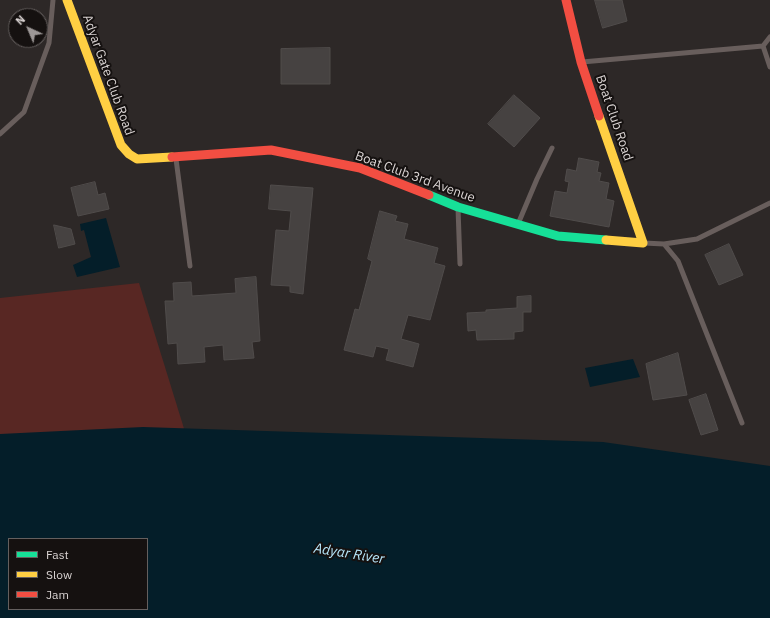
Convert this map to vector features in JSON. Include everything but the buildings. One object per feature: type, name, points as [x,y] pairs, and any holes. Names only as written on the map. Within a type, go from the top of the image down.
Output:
[{"type":"street","name":"Adyar Gate Club Road","points":[[67,0],[119,142],[130,156]]},
{"type":"street","name":"Boat Club Road","points":[[566,0],[582,62],[643,243]]},
{"type":"street","name":"Boat Club 3rd Avenue","points":[[130,156],[137,159],[146,159],[270,150],[360,168],[458,207],[558,236],[643,243]]},
{"type":"lane","points":[[0,134],[24,112],[49,43],[53,0]]},
{"type":"lane","points":[[582,62],[763,46],[770,37]]},
{"type":"lane","points":[[763,46],[770,67]]},
{"type":"lane","points":[[518,225],[552,148]]},
{"type":"lane","points":[[175,156],[190,266]]},
{"type":"lane","points":[[643,243],[664,244],[697,239],[770,203]]},
{"type":"lane","points":[[458,207],[460,264]]},
{"type":"lane","points":[[664,244],[678,261],[742,423]]},
{"type":"shaded area","points":[[139,283],[186,435],[0,445],[0,298]]},
{"type":"water","points":[[106,218],[120,267],[77,277],[73,265],[91,257],[84,230],[81,231],[80,224]]},
{"type":"water","points":[[633,359],[640,377],[590,387],[585,368]]},
{"type":"water","name":"Adyar River","points":[[143,427],[603,442],[770,466],[770,618],[0,618],[0,434]]},
{"type":"traffic: fast","points":[[429,195],[458,207],[558,236],[606,240]]},
{"type":"traffic: slow","points":[[67,0],[121,145],[129,154],[137,159],[172,157]]},
{"type":"traffic: slow","points":[[599,116],[643,243],[606,240]]},
{"type":"traffic: jam","points":[[566,0],[581,62],[599,116]]},
{"type":"traffic: jam","points":[[172,157],[271,150],[360,168],[429,195]]}]
